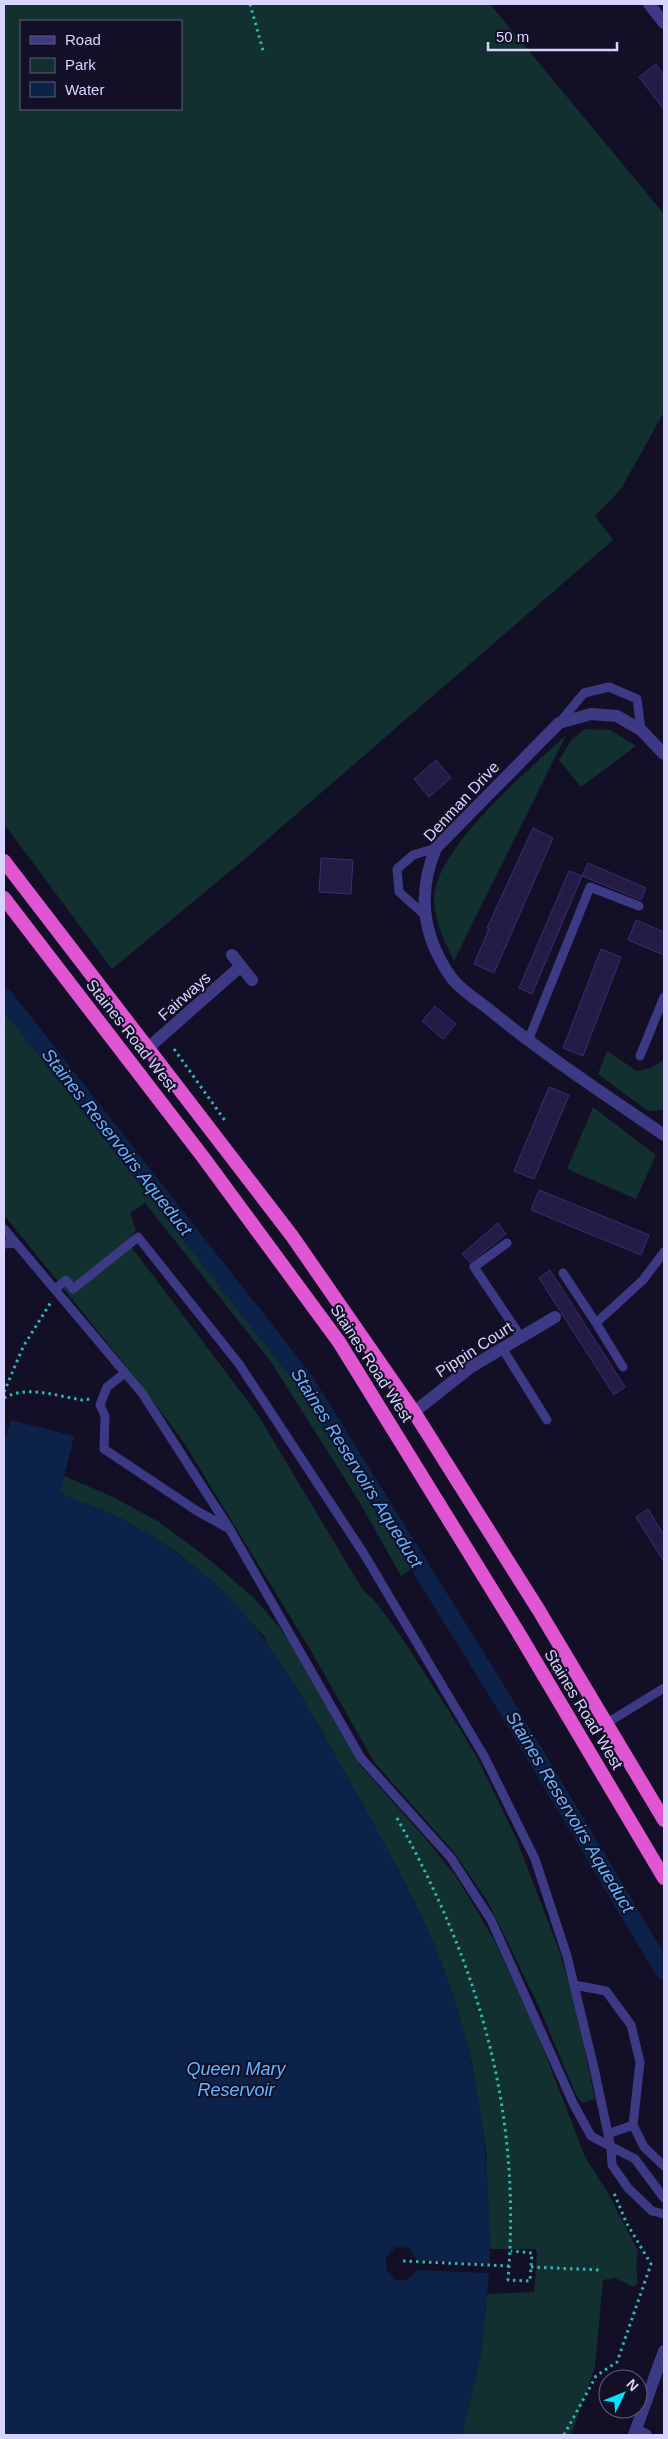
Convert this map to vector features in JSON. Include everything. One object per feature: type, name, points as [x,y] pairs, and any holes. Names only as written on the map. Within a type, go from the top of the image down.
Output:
[{"type":"highway","name":"Staines Road West","points":[[4,861],[292,1236],[414,1412],[607,1722],[664,1820]]},
{"type":"highway","name":"Staines Road West","points":[[4,898],[204,1157],[339,1342],[518,1632],[664,1878]]},
{"type":"street","points":[[649,4],[664,23]]},
{"type":"street","name":"Denman Drive","points":[[664,754],[641,730],[617,716],[591,714],[559,723],[436,848],[427,869],[424,901],[429,936],[452,978],[528,1041],[664,1135]]},
{"type":"street","points":[[232,955],[252,980]]},
{"type":"street","name":"Fairways","points":[[148,1048],[241,966]]},
{"type":"street","name":"Pippin Court","points":[[414,1412],[449,1382],[555,1317]]},
{"type":"street","points":[[639,2434],[664,2351]]},
{"type":"lane","points":[[559,723],[584,693],[610,687],[637,698],[641,730]]},
{"type":"lane","points":[[426,916],[399,892],[397,869],[413,855],[436,848]]},
{"type":"lane","points":[[528,1041],[590,887],[640,906]]},
{"type":"lane","points":[[640,1056],[664,997]]},
{"type":"lane","points":[[4,1228],[142,1393],[229,1528],[361,1758],[451,1858],[491,1920],[573,2103],[591,2136],[635,2159],[664,2197]]},
{"type":"lane","points":[[56,1291],[66,1280],[73,1288],[138,1237],[239,1364],[364,1554],[484,1756],[535,1859],[567,1956],[608,2134],[612,2165],[628,2188],[652,2211],[664,2214]]},
{"type":"lane","points":[[4,1244],[15,1243]]},
{"type":"lane","points":[[507,1243],[474,1267],[521,1337]]},
{"type":"lane","points":[[596,1323],[642,1280],[664,1253]]},
{"type":"lane","points":[[563,1273],[623,1368]]},
{"type":"lane","points":[[502,1348],[547,1420]]},
{"type":"lane","points":[[125,1373],[106,1387],[100,1405],[105,1416],[104,1449],[197,1511],[229,1528]]},
{"type":"lane","points":[[607,1722],[664,1688]]},
{"type":"lane","points":[[574,1985],[606,1992],[631,2025],[640,2062],[633,2125],[644,2147],[664,2166]]},
{"type":"lane","points":[[608,2134],[633,2125]]},
{"type":"path","points":[[250,4],[264,54]]},
{"type":"path","points":[[4,1392],[23,1347],[56,1291]]},
{"type":"path","points":[[4,1398],[14,1392],[30,1392],[82,1400],[103,1398]]},
{"type":"path","points":[[392,1810],[425,1871],[450,1923],[492,2051],[505,2112],[511,2176],[511,2251],[508,2280],[530,2281],[532,2253],[511,2251]]},
{"type":"path","points":[[564,2435],[596,2376],[618,2362],[651,2264],[626,2222],[611,2185]]},
{"type":"path","points":[[403,2261],[509,2266]]},
{"type":"path","points":[[531,2267],[602,2270]]},
{"type":"green space","points":[[4,4],[490,4],[664,214],[664,412],[621,489],[595,516],[613,540],[240,863],[112,969],[4,824]]},
{"type":"green space","points":[[585,729],[610,730],[636,746],[581,787],[559,760],[571,740]]},
{"type":"green space","points":[[566,735],[454,961],[441,931],[434,907],[438,879],[466,834],[508,789]]},
{"type":"green space","points":[[4,1006],[297,1380],[413,1568],[401,1576],[360,1503],[271,1362],[145,1203],[130,1213],[136,1230],[127,1241],[258,1415],[363,1590],[375,1601],[400,1635],[478,1759],[516,1838],[559,1950],[575,2005],[595,2099],[582,2103],[577,2097],[540,2009],[488,1902],[453,1851],[374,1762],[310,1649],[184,1443],[139,1382],[4,1215]]},
{"type":"green space","points":[[607,1051],[637,1071],[651,1068],[664,1060],[664,1110],[648,1111],[598,1074]]},
{"type":"green space","points":[[593,1107],[656,1155],[636,1199],[567,1169]]},
{"type":"green space","points":[[64,1476],[111,1496],[159,1522],[205,1556],[254,1598],[280,1628],[296,1652],[360,1765],[455,1875],[495,1942],[539,2037],[585,2157],[608,2193],[638,2251],[636,2266],[638,2283],[633,2287],[615,2278],[603,2280],[595,2367],[571,2435],[462,2435],[481,2353],[487,2294],[534,2292],[537,2255],[536,2249],[490,2249],[486,2151],[472,2063],[460,2018],[436,1949],[263,1635],[216,1585],[178,1553],[124,1520],[59,1493]]},
{"type":"water","name":"Queen Mary Reservoir","points":[[11,1420],[74,1436],[60,1493],[116,1516],[160,1541],[216,1585],[254,1626],[286,1670],[314,1717],[391,1855],[426,1924],[450,1986],[472,2064],[484,2143],[490,2264],[417,2260],[409,2248],[396,2247],[386,2257],[386,2270],[395,2280],[407,2280],[417,2270],[489,2273],[481,2353],[462,2435],[4,2435],[4,1441]]},
{"type":"building","points":[[656,64],[664,76],[664,110],[639,77]]},
{"type":"building","points":[[436,760],[451,778],[429,797],[414,779]]},
{"type":"building","points":[[533,828],[553,838],[494,973],[474,964],[489,929],[487,928]]},
{"type":"building","points":[[321,858],[353,860],[351,894],[319,892]]},
{"type":"building","points":[[588,863],[646,888],[641,900],[582,876]]},
{"type":"building","points":[[569,871],[582,876],[532,994],[519,988]]},
{"type":"building","points":[[636,920],[664,932],[664,955],[628,940]]},
{"type":"building","points":[[601,949],[621,957],[583,1056],[563,1048]]},
{"type":"building","points":[[435,1006],[456,1024],[443,1039],[422,1021]]},
{"type":"building","points":[[549,1087],[569,1095],[534,1179],[514,1171]]},
{"type":"building","points":[[539,1190],[649,1235],[641,1255],[531,1210]]},
{"type":"building","points":[[498,1223],[506,1234],[470,1263],[462,1254]]},
{"type":"building","points":[[550,1270],[625,1387],[614,1395],[539,1278]]},
{"type":"building","points":[[648,1509],[664,1535],[664,1562],[636,1517]]},
{"type":"waterway","name":"Staines Reservoirs Aqueduct","points":[[4,997],[304,1380],[502,1699],[664,1971]]}]
